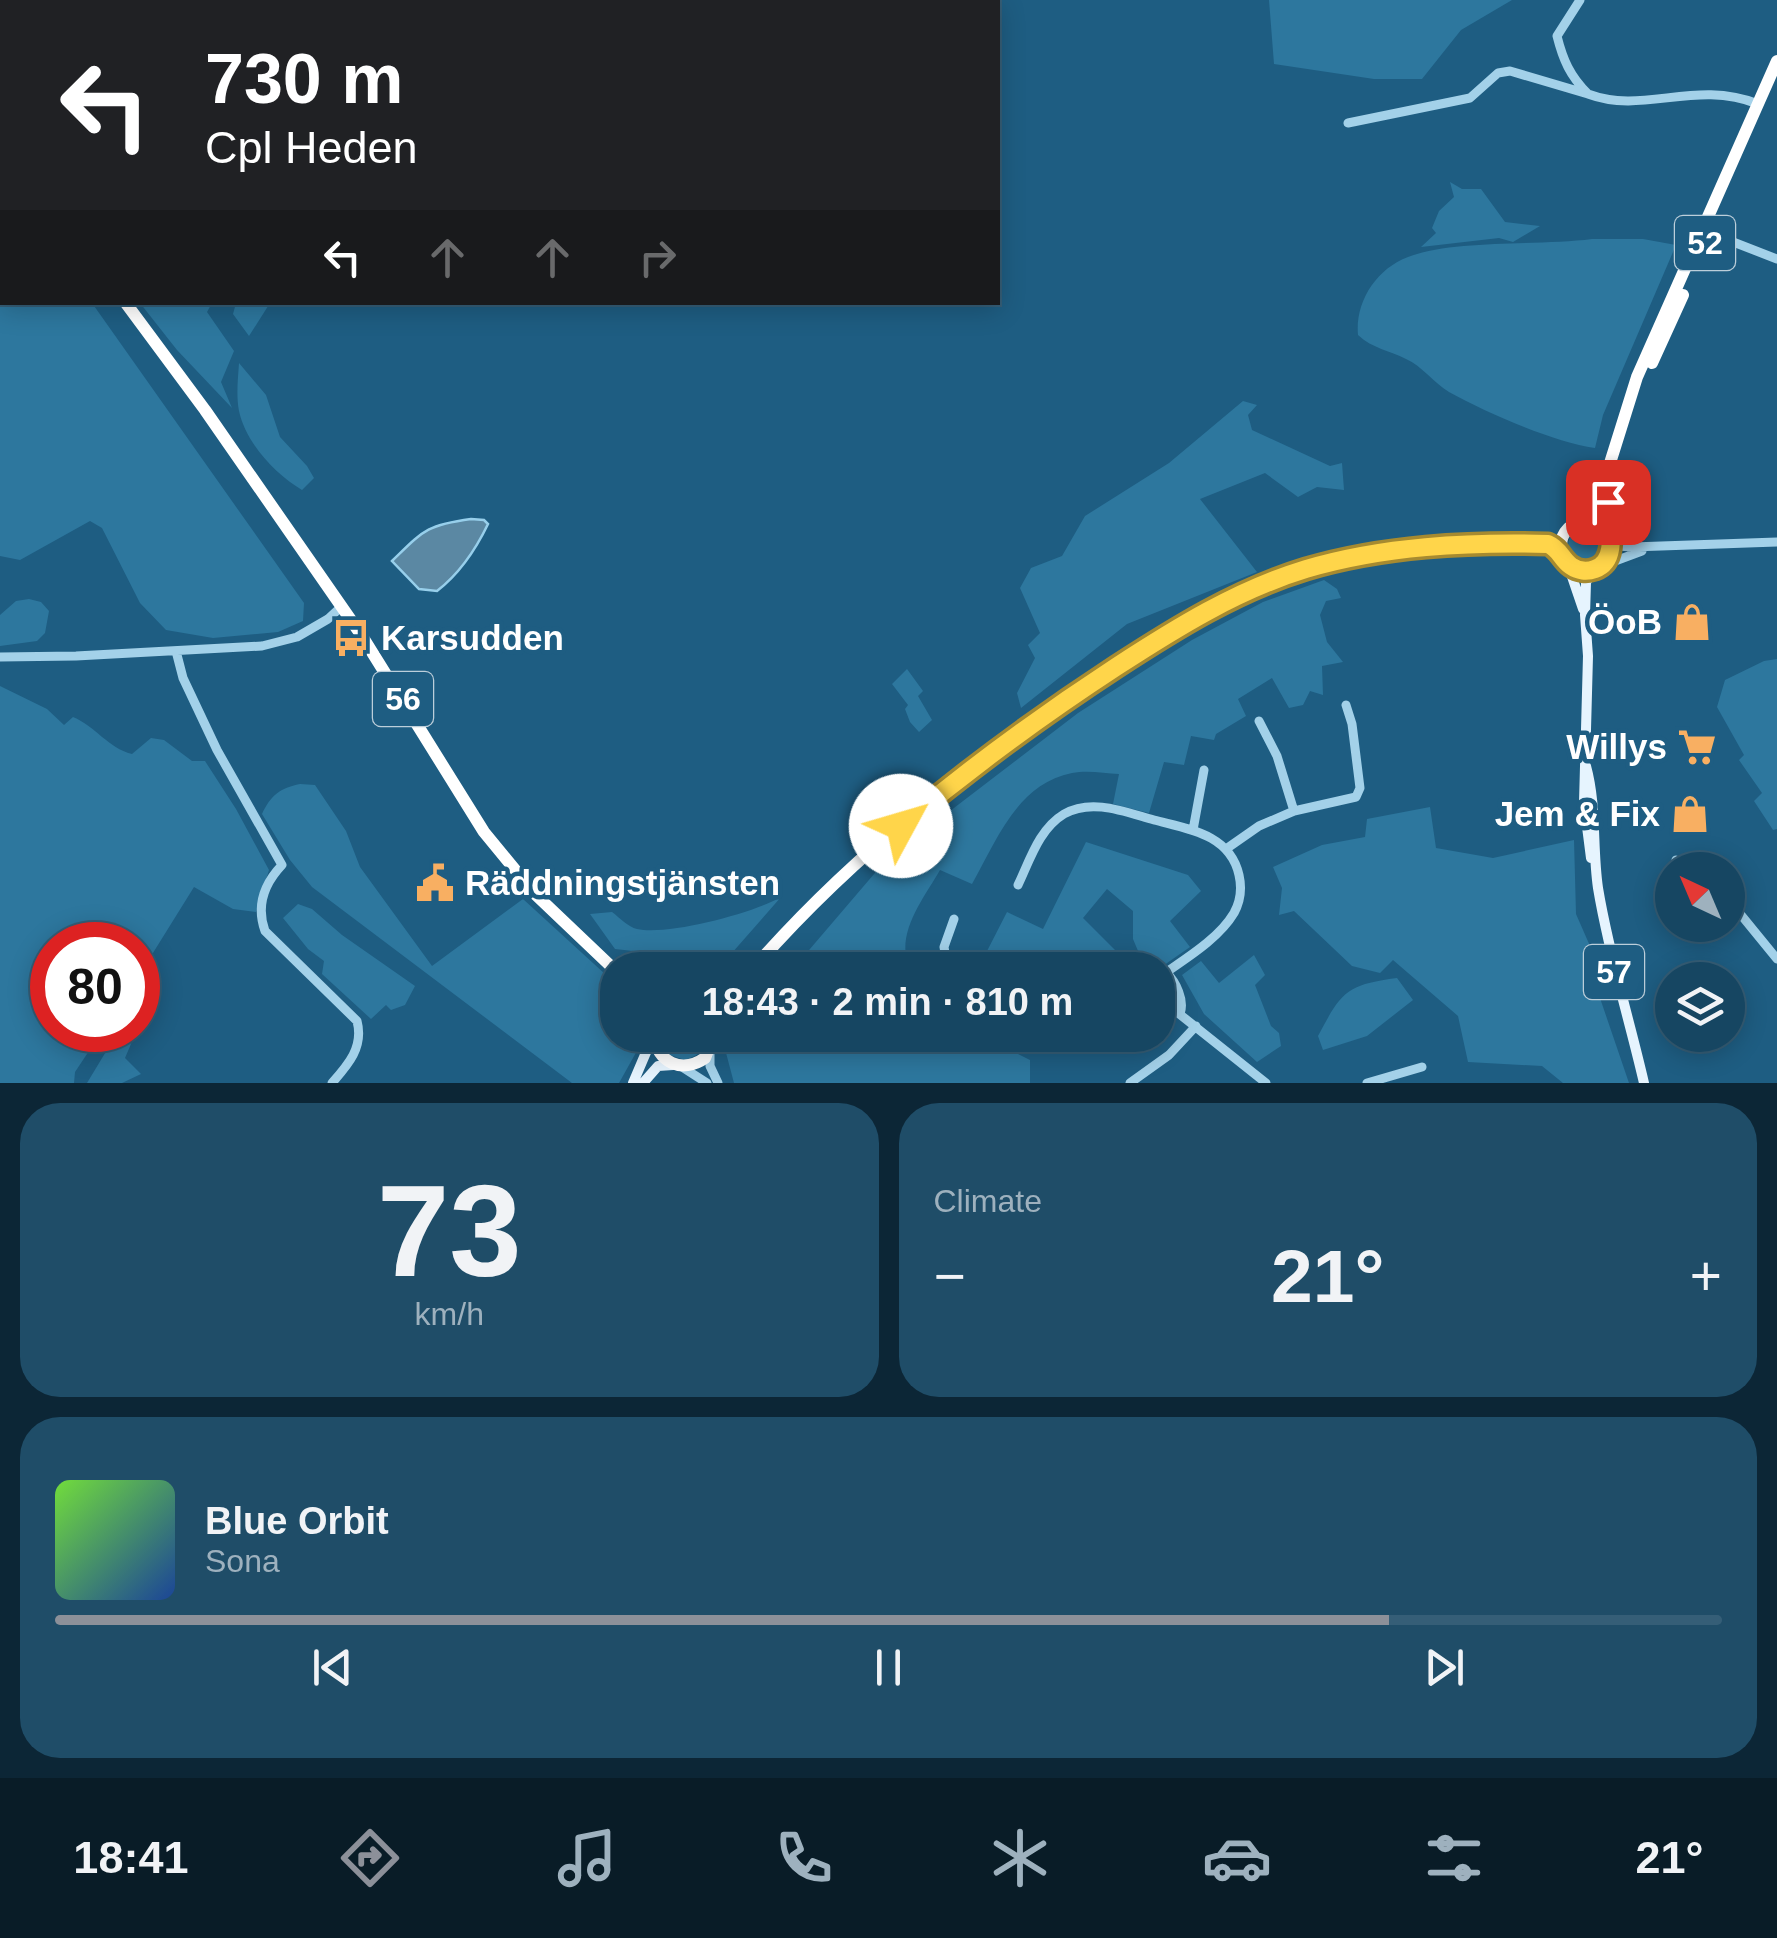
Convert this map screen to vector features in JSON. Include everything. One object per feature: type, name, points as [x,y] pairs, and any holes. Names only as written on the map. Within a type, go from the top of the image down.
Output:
[{"type":"highway","name":"52","points":[[1566,560],[1561,544],[1573,526],[1592,510],[1600,495],[1637,376],[1762,106],[1777,60]]},
{"type":"highway","name":"52","points":[[1762,106],[1777,82]]},
{"type":"highway","name":"52","points":[[1596,568],[1608,557],[1610,484],[1622,434],[1706,231]]},
{"type":"highway","name":"56","points":[[127,305],[206,410],[342,606],[505,860],[600,956]]},
{"type":"highway","points":[[1520,544],[1573,526],[1595,523],[1610,539]]},
{"type":"highway","points":[[767,952],[857,863],[974,767],[1057,706],[1196,618],[1279,578],[1366,554],[1422,547],[1551,544],[1581,570],[1596,568]]},
{"type":"highway","points":[[658,1052],[676,1066],[698,1063],[706,1052]]},
{"type":"main road","name":"57","points":[[1566,560],[1585,615]]},
{"type":"main road","name":"57","points":[[1596,568],[1586,582],[1585,615],[1586,766],[1591,784],[1596,874],[1612,968],[1646,1083]]},
{"type":"main road","points":[[633,1083],[647,1052]]},
{"type":"main road","points":[[643,1083],[658,1066],[676,1066]]},
{"type":"street","points":[[1580,0],[1558,36],[1568,69],[1588,94]]},
{"type":"street","points":[[1348,123],[1470,98],[1498,73],[1510,70],[1614,102],[1705,94],[1742,98],[1762,106]]},
{"type":"street","points":[[1706,231],[1777,258]]},
{"type":"street","points":[[1610,539],[1622,547],[1777,542]]},
{"type":"street","points":[[1596,568],[1659,546]]},
{"type":"street","points":[[0,657],[176,651],[284,642],[312,630],[342,606]]},
{"type":"street","points":[[176,651],[183,678],[216,750],[282,865],[269,881],[259,910],[265,930],[279,948],[351,1013],[359,1026],[355,1053],[332,1083]]},
{"type":"street","points":[[1226,848],[1258,826],[1294,811],[1356,798],[1360,788],[1346,705]]},
{"type":"street","points":[[1259,721],[1276,756],[1294,811]]},
{"type":"street","points":[[1193,830],[1204,770]]},
{"type":"street","points":[[1018,885],[1049,826],[1077,808],[1107,808],[1216,839],[1226,848],[1240,877],[1236,908],[1212,938],[1175,965]]},
{"type":"street","points":[[945,952],[954,918]]},
{"type":"street","points":[[1745,920],[1777,959]]},
{"type":"street","points":[[1175,986],[1182,1005],[1180,1014]]},
{"type":"street","points":[[1175,1010],[1266,1083]]},
{"type":"street","points":[[1130,1083],[1169,1055],[1196,1026]]},
{"type":"street","points":[[711,1052],[709,1064],[718,1083]]},
{"type":"street","points":[[676,1066],[707,1083]]},
{"type":"street","points":[[1366,1083],[1422,1068]]},
{"type":"shaded area","points":[[1269,0],[1512,0],[1461,30],[1422,79],[1374,79],[1274,64]]},
{"type":"shaded area","points":[[1450,182],[1462,189],[1481,189],[1505,222],[1540,226],[1513,242],[1499,238],[1421,247],[1436,233],[1432,228],[1439,211],[1454,197]]},
{"type":"shaded area","points":[[1643,239],[1676,245],[1603,415],[1595,448],[1540,433],[1482,409],[1449,392],[1412,362],[1358,335],[1360,311],[1370,288],[1386,270],[1408,257],[1472,245]]},
{"type":"shaded area","points":[[0,305],[93,305],[304,603],[303,621],[278,632],[213,638],[166,630],[140,603],[102,528],[90,521],[20,560],[0,556]]},
{"type":"shaded area","points":[[142,305],[211,305],[207,312],[234,351],[221,382],[232,408],[177,350]]},
{"type":"shaded area","points":[[235,305],[269,305],[249,336],[233,314]]},
{"type":"shaded area","points":[[239,363],[266,395],[280,437],[314,478],[302,490],[272,466],[248,435],[238,405]]},
{"type":"shaded area","points":[[1243,401],[1257,405],[1248,415],[1252,430],[1330,466],[1342,463],[1344,490],[1317,487],[1298,497],[1265,473],[1200,499],[1257,572],[1127,624],[1021,708],[1017,693],[1035,658],[1028,645],[1040,633],[1020,588],[1031,568],[1062,556],[1085,516],[1169,463]]},
{"type":"shaded area","points":[[471,519],[488,524],[466,560],[437,591],[419,589],[392,561],[426,531]]},
{"type":"shaded area","points":[[1586,528],[1598,534],[1604,546],[1598,558],[1586,564],[1574,558],[1568,546],[1574,534]]},
{"type":"shaded area","points":[[1324,580],[1337,589],[1341,598],[1326,601],[1320,615],[1327,642],[1343,662],[1322,666],[1323,695],[1310,691],[1303,705],[1289,708],[1272,678],[1238,699],[1246,716],[1216,734],[1214,740],[1191,736],[1184,765],[1164,762],[1149,813],[1113,804],[1119,774],[1072,773],[1053,779],[1023,801],[1011,816],[972,884],[940,870],[908,930],[906,952],[807,952],[886,860],[1078,713],[1192,640],[1263,602]]},
{"type":"shaded area","points":[[16,601],[41,602],[49,611],[45,633],[37,641],[0,646],[0,615]]},
{"type":"shaded area","points":[[1777,659],[1777,829],[1773,830],[1754,801],[1762,793],[1739,760],[1744,755],[1717,707],[1725,680],[1764,661]]},
{"type":"shaded area","points":[[907,669],[923,691],[918,696],[932,720],[919,732],[910,722],[905,709],[908,705],[892,684]]},
{"type":"shaded area","points":[[0,686],[47,709],[64,725],[73,717],[81,721],[123,751],[132,754],[151,738],[164,740],[192,761],[205,761],[269,870],[256,912],[233,909],[194,887],[160,942],[160,922],[30,922],[30,1052],[88,1052],[75,1072],[74,1083],[0,1083]]},
{"type":"shaded area","points":[[315,785],[346,831],[360,867],[432,966],[523,899],[600,969],[600,1052],[636,1052],[619,1083],[572,1083],[312,887],[262,814],[277,793]]},
{"type":"shaded area","points":[[1430,807],[1436,848],[1493,858],[1574,840],[1576,914],[1590,946],[1601,1001],[1629,1083],[1563,1083],[1542,1066],[1468,1062],[1458,1016],[1393,960],[1380,973],[1352,966],[1294,911],[1279,915],[1282,888],[1273,867],[1322,845],[1365,837],[1367,819]]},
{"type":"shaded area","points":[[1086,842],[1188,875],[1201,891],[1170,921],[1190,947],[1175,957],[1175,952],[1138,952],[1133,939],[1133,911],[1107,889],[1083,918],[1117,952],[987,952],[1007,912],[1043,929]]},
{"type":"shaded area","points":[[781,897],[733,952],[615,949],[590,914],[612,912],[637,929],[668,929],[731,916]]},
{"type":"shaded area","points":[[298,904],[312,909],[415,986],[405,1005],[391,1010],[386,1005],[371,1019],[322,974],[324,961],[308,949],[283,918]]},
{"type":"shaded area","points":[[1254,955],[1265,975],[1255,985],[1271,1026],[1279,1033],[1281,1046],[1257,1062],[1204,1014],[1182,975],[1201,961],[1219,983]]},
{"type":"shaded area","points":[[1397,978],[1413,1000],[1367,1036],[1323,1050],[1318,1036],[1347,993]]},
{"type":"shaded area","points":[[106,1052],[128,1052],[125,1058],[141,1074],[122,1083],[87,1083]]},
{"type":"shaded area","points":[[666,1052],[700,1052],[685,1060]]},
{"type":"shaded area","points":[[726,1052],[1014,1052],[1030,1060],[1030,1083],[734,1083]]},
{"type":"place","name":"ÖoB","points":[[1692,622]]},
{"type":"place","name":"Karsudden","points":[[351,638]]},
{"type":"place","name":"Willys","points":[[1697,747]]},
{"type":"place","name":"Jem & Fix","points":[[1690,814]]},
{"type":"place","name":"Räddningstjänsten","points":[[435,883]]},
{"type":"route","points":[[901,826],[1057,706],[1172,632],[1251,590],[1310,568],[1366,554],[1458,545],[1548,544],[1558,549],[1571,566],[1594,570],[1603,565],[1610,552],[1608,502]]}]
